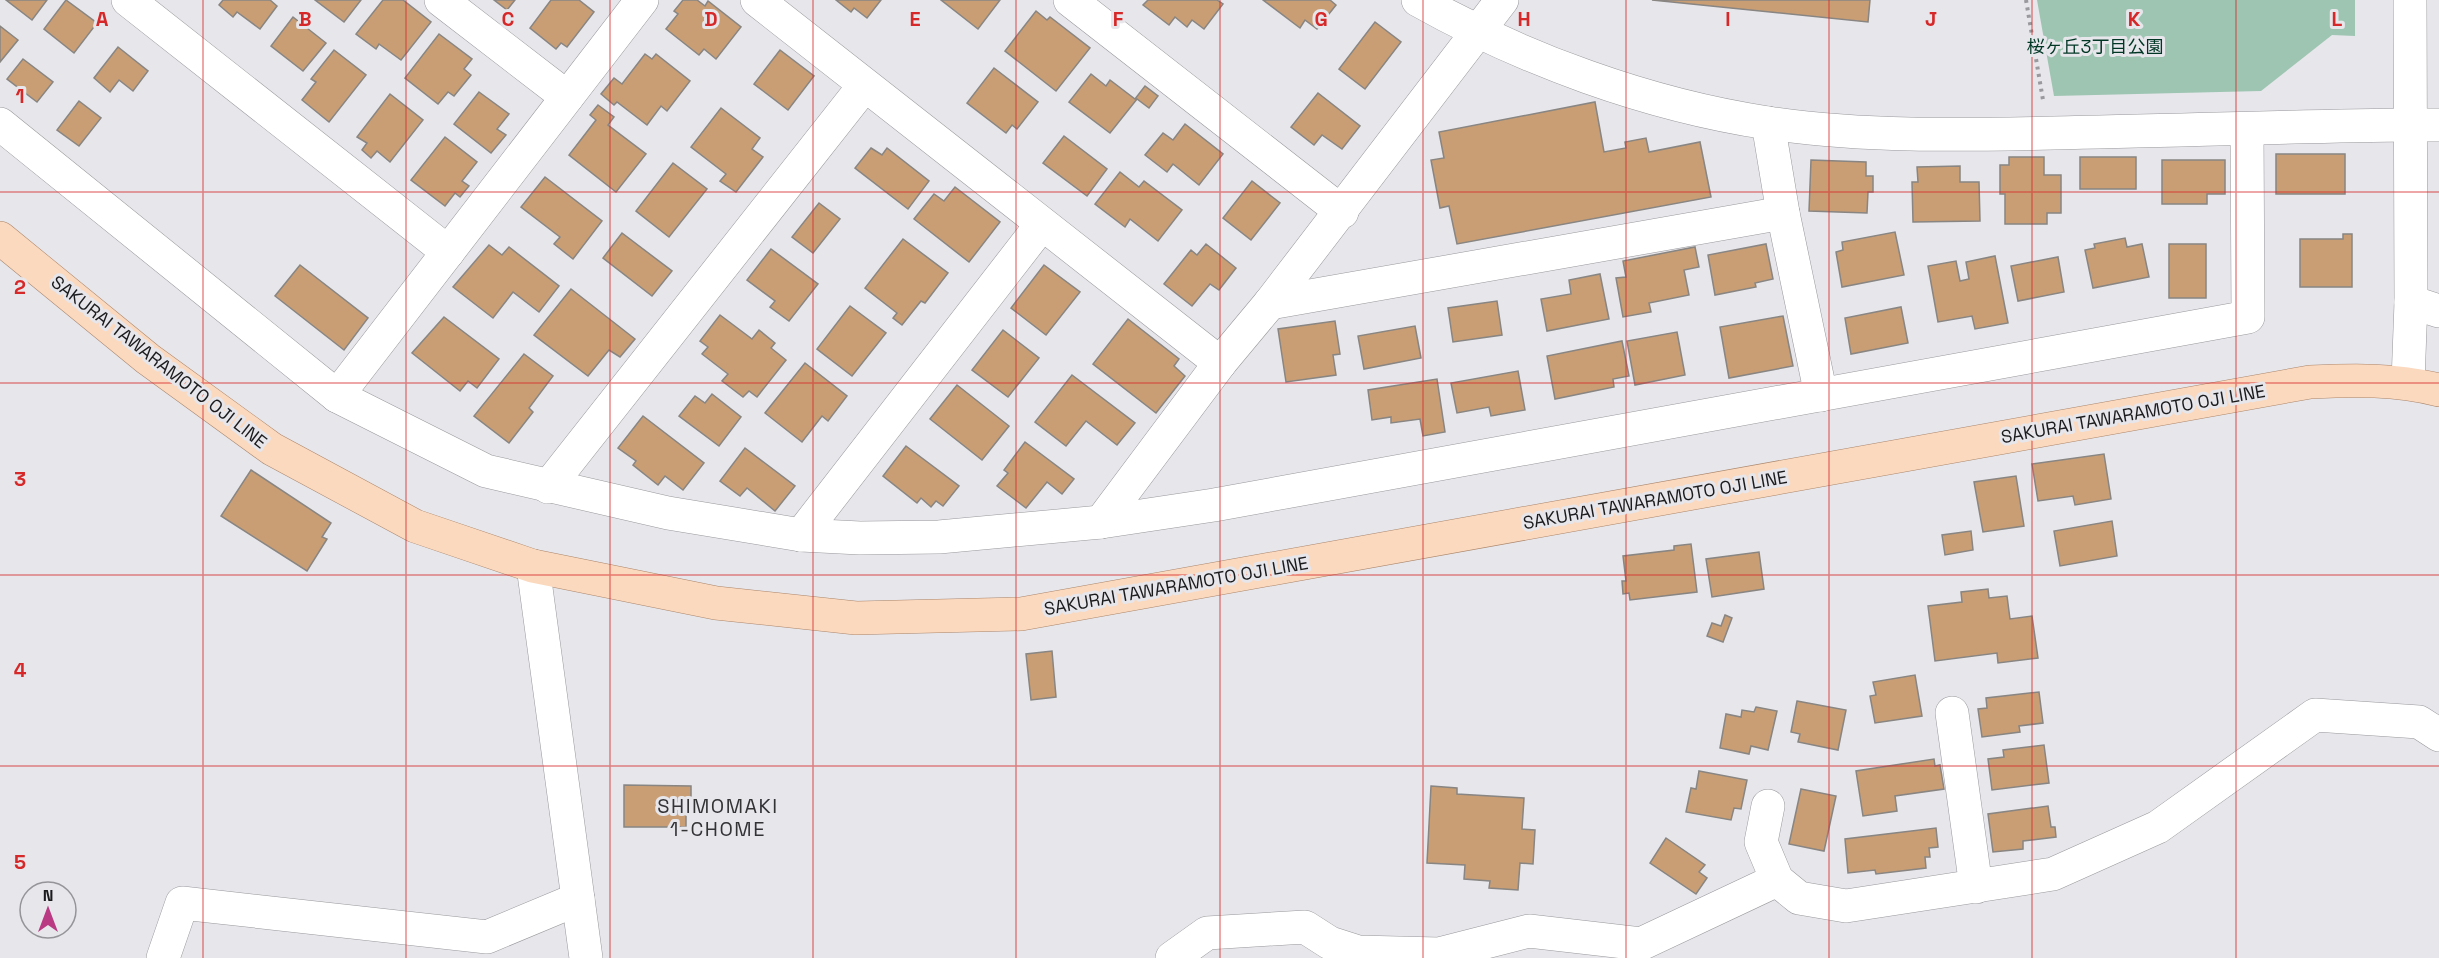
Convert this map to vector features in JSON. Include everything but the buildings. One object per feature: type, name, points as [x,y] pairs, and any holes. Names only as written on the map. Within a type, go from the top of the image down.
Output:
[{"type":"main road","name":"SAKURAI TAWARAMOTO OJI LINE","points":[[0,238],[148,358],[272,449],[415,526],[533,566],[716,603],[856,618],[1021,614],[2310,382],[2374,379],[2408,382],[2439,390]]},
{"type":"street","points":[[128,0],[448,252]]},
{"type":"street","points":[[441,0],[567,97]]},
{"type":"street","points":[[337,396],[642,0]]},
{"type":"street","points":[[757,0],[1220,363]]},
{"type":"street","points":[[1070,0],[1342,212]]},
{"type":"street","points":[[1418,0],[1476,33],[1641,96],[1768,123],[1892,133],[2425,125]]},
{"type":"street","points":[[1101,522],[1220,363],[1342,212],[1502,0]]},
{"type":"street","points":[[2408,382],[2425,306],[2425,125],[2410,0]]},
{"type":"street","points":[[548,487],[864,86]]},
{"type":"street","points":[[1768,123],[1783,213],[1821,395]]},
{"type":"street","points":[[0,124],[337,396],[486,471],[668,513],[801,535],[860,538],[939,537],[1101,522],[1214,505],[2248,317],[2247,129]]},
{"type":"street","points":[[1270,303],[1783,213]]},
{"type":"street","points":[[801,535],[1042,224]]},
{"type":"street","points":[[533,566],[586,958]]},
{"type":"street","points":[[1952,713],[1976,887]]},
{"type":"street","points":[[1768,806],[1761,842],[1777,880],[1798,898],[1846,906],[2053,874],[2158,827],[2315,714],[2419,722],[2439,735]]},
{"type":"street","points":[[1172,958],[1207,933],[1305,927],[1330,943],[1358,952],[1439,954],[1529,931],[1641,944],[1777,880]]},
{"type":"street","points":[[163,958],[182,903],[487,937],[578,899]]},
{"type":"path","points":[[2026,0],[2044,105]]},
{"type":"green space","name":"桜ヶ丘3丁目公園","points":[[2037,0],[2355,0],[2355,36],[2332,35],[2261,91],[2054,96]]},
{"type":"district","name":"SHIMOMAKI 1-CHOME","points":[[718,818]]}]
